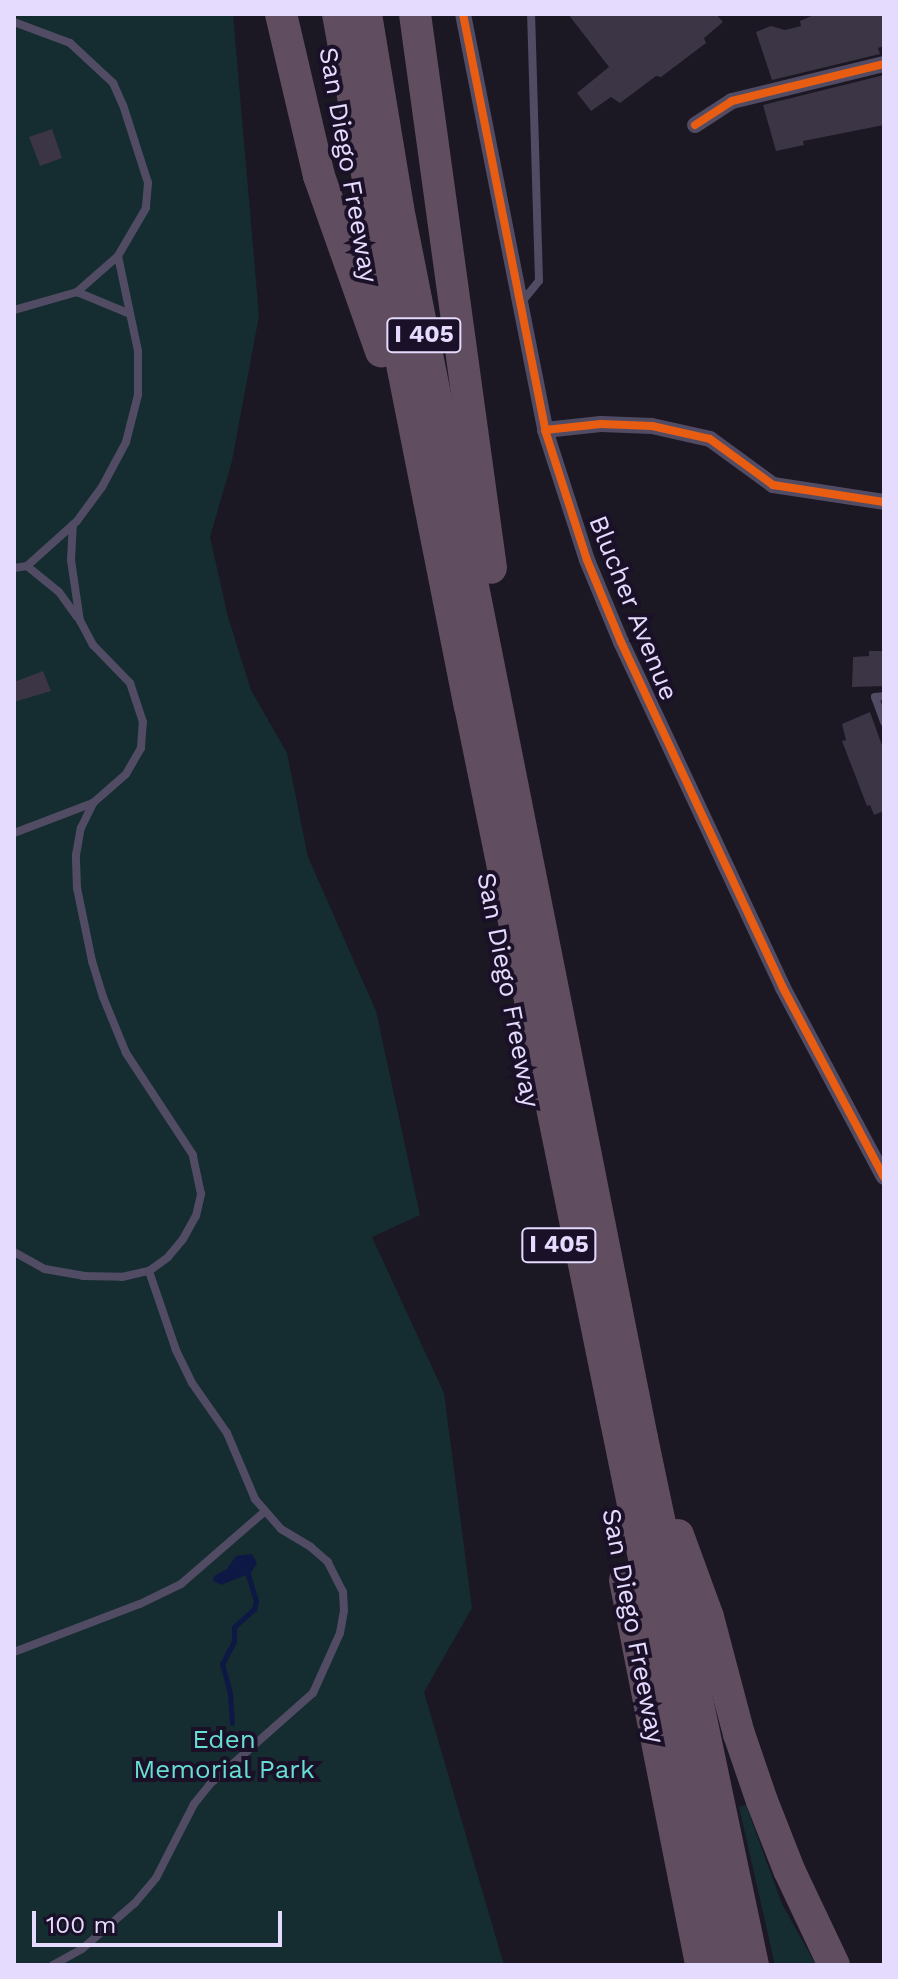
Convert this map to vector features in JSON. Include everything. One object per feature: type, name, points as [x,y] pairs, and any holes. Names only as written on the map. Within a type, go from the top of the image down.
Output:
[{"type":"highway","points":[[281,14],[319,176],[381,351]]},
{"type":"highway","name":"San Diego Freeway","points":[[321,14],[381,351],[701,1965]]},
{"type":"highway","points":[[338,14],[373,214],[470,706],[727,1965]]},
{"type":"highway","name":"San Diego Freeway","points":[[366,14],[398,208],[642,1438]]},
{"type":"highway","points":[[415,14],[496,600],[489,655]]},
{"type":"highway","points":[[642,1438],[753,1965]]},
{"type":"highway","points":[[642,1438],[708,1617],[739,1734],[762,1801],[789,1870],[834,1965]]},
{"type":"street","name":"Blucher Avenue","points":[[463,14],[545,430],[587,560],[621,642],[783,988],[884,1177]]},
{"type":"street","points":[[695,125],[732,101],[884,64]]},
{"type":"street","points":[[545,430],[601,424],[652,426],[710,439],[773,485],[884,502]]},
{"type":"lane","points":[[521,303],[539,281],[531,14]]},
{"type":"lane","points":[[14,22],[70,43],[113,83],[148,183],[146,208],[118,256],[77,292],[14,310]]},
{"type":"lane","points":[[14,568],[27,566],[73,525],[102,487],[126,442],[138,395],[138,351],[118,256]]},
{"type":"lane","points":[[77,292],[130,314]]},
{"type":"lane","points":[[73,525],[71,560],[80,621]]},
{"type":"lane","points":[[14,833],[93,803],[127,773],[141,748],[143,722],[130,683],[93,645],[59,592],[27,566]]},
{"type":"lane","points":[[884,696],[875,697],[884,722]]},
{"type":"lane","points":[[14,1252],[45,1269],[83,1276],[122,1277],[149,1271],[168,1257],[196,1216],[201,1194],[199,1174],[185,1141],[132,1063],[103,997],[77,888],[76,855],[81,828],[93,803]]},
{"type":"lane","points":[[53,1965],[82,1949],[135,1903],[156,1878],[194,1804],[210,1784],[313,1693],[340,1633],[343,1592],[328,1562],[311,1547],[281,1529],[264,1512],[246,1480],[227,1433],[192,1383],[176,1350],[149,1271]]},
{"type":"lane","points":[[14,1652],[160,1596],[200,1572],[264,1512]]},
{"type":"green space","name":"Eden Memorial Park","points":[[14,14],[233,14],[259,316],[232,461],[210,537],[228,617],[251,690],[287,753],[308,857],[376,1011],[420,1215],[372,1237],[444,1393],[472,1608],[424,1692],[504,1965],[14,1965]]},
{"type":"green space","points":[[746,1805],[782,1904],[816,1965],[775,1965],[739,1807]]},
{"type":"water","points":[[252,1554],[257,1563],[251,1573],[221,1585],[213,1581],[214,1576],[227,1569],[236,1556]]},
{"type":"building","points":[[568,14],[716,14],[723,22],[704,38],[706,43],[661,77],[656,76],[620,103],[611,97],[591,111],[577,93],[609,67]]},
{"type":"building","points":[[816,14],[884,14],[884,46],[878,48],[880,54],[772,80],[756,32],[771,26],[785,30],[801,26],[800,21]]},
{"type":"building","points":[[884,75],[884,125],[803,141],[804,145],[776,151],[763,105]]},
{"type":"building","points":[[52,129],[62,158],[40,166],[29,137]]},
{"type":"building","points":[[869,651],[884,651],[884,686],[852,687],[853,657],[869,656]]},
{"type":"building","points":[[43,671],[51,691],[14,702],[14,682]]},
{"type":"building","points":[[870,712],[884,751],[884,811],[874,815],[870,805],[867,806],[842,741],[846,740],[842,724]]},
{"type":"waterway","points":[[232,1723],[230,1693],[222,1664],[234,1641],[234,1627],[254,1609],[256,1601],[248,1574]]},
{"type":"cycle path","points":[[463,14],[545,430],[587,560],[621,642],[783,988],[884,1177]]},
{"type":"cycle path","points":[[695,125],[732,101],[884,64]]},
{"type":"cycle path","points":[[545,430],[601,424],[652,426],[710,439],[773,485],[884,502]]}]
